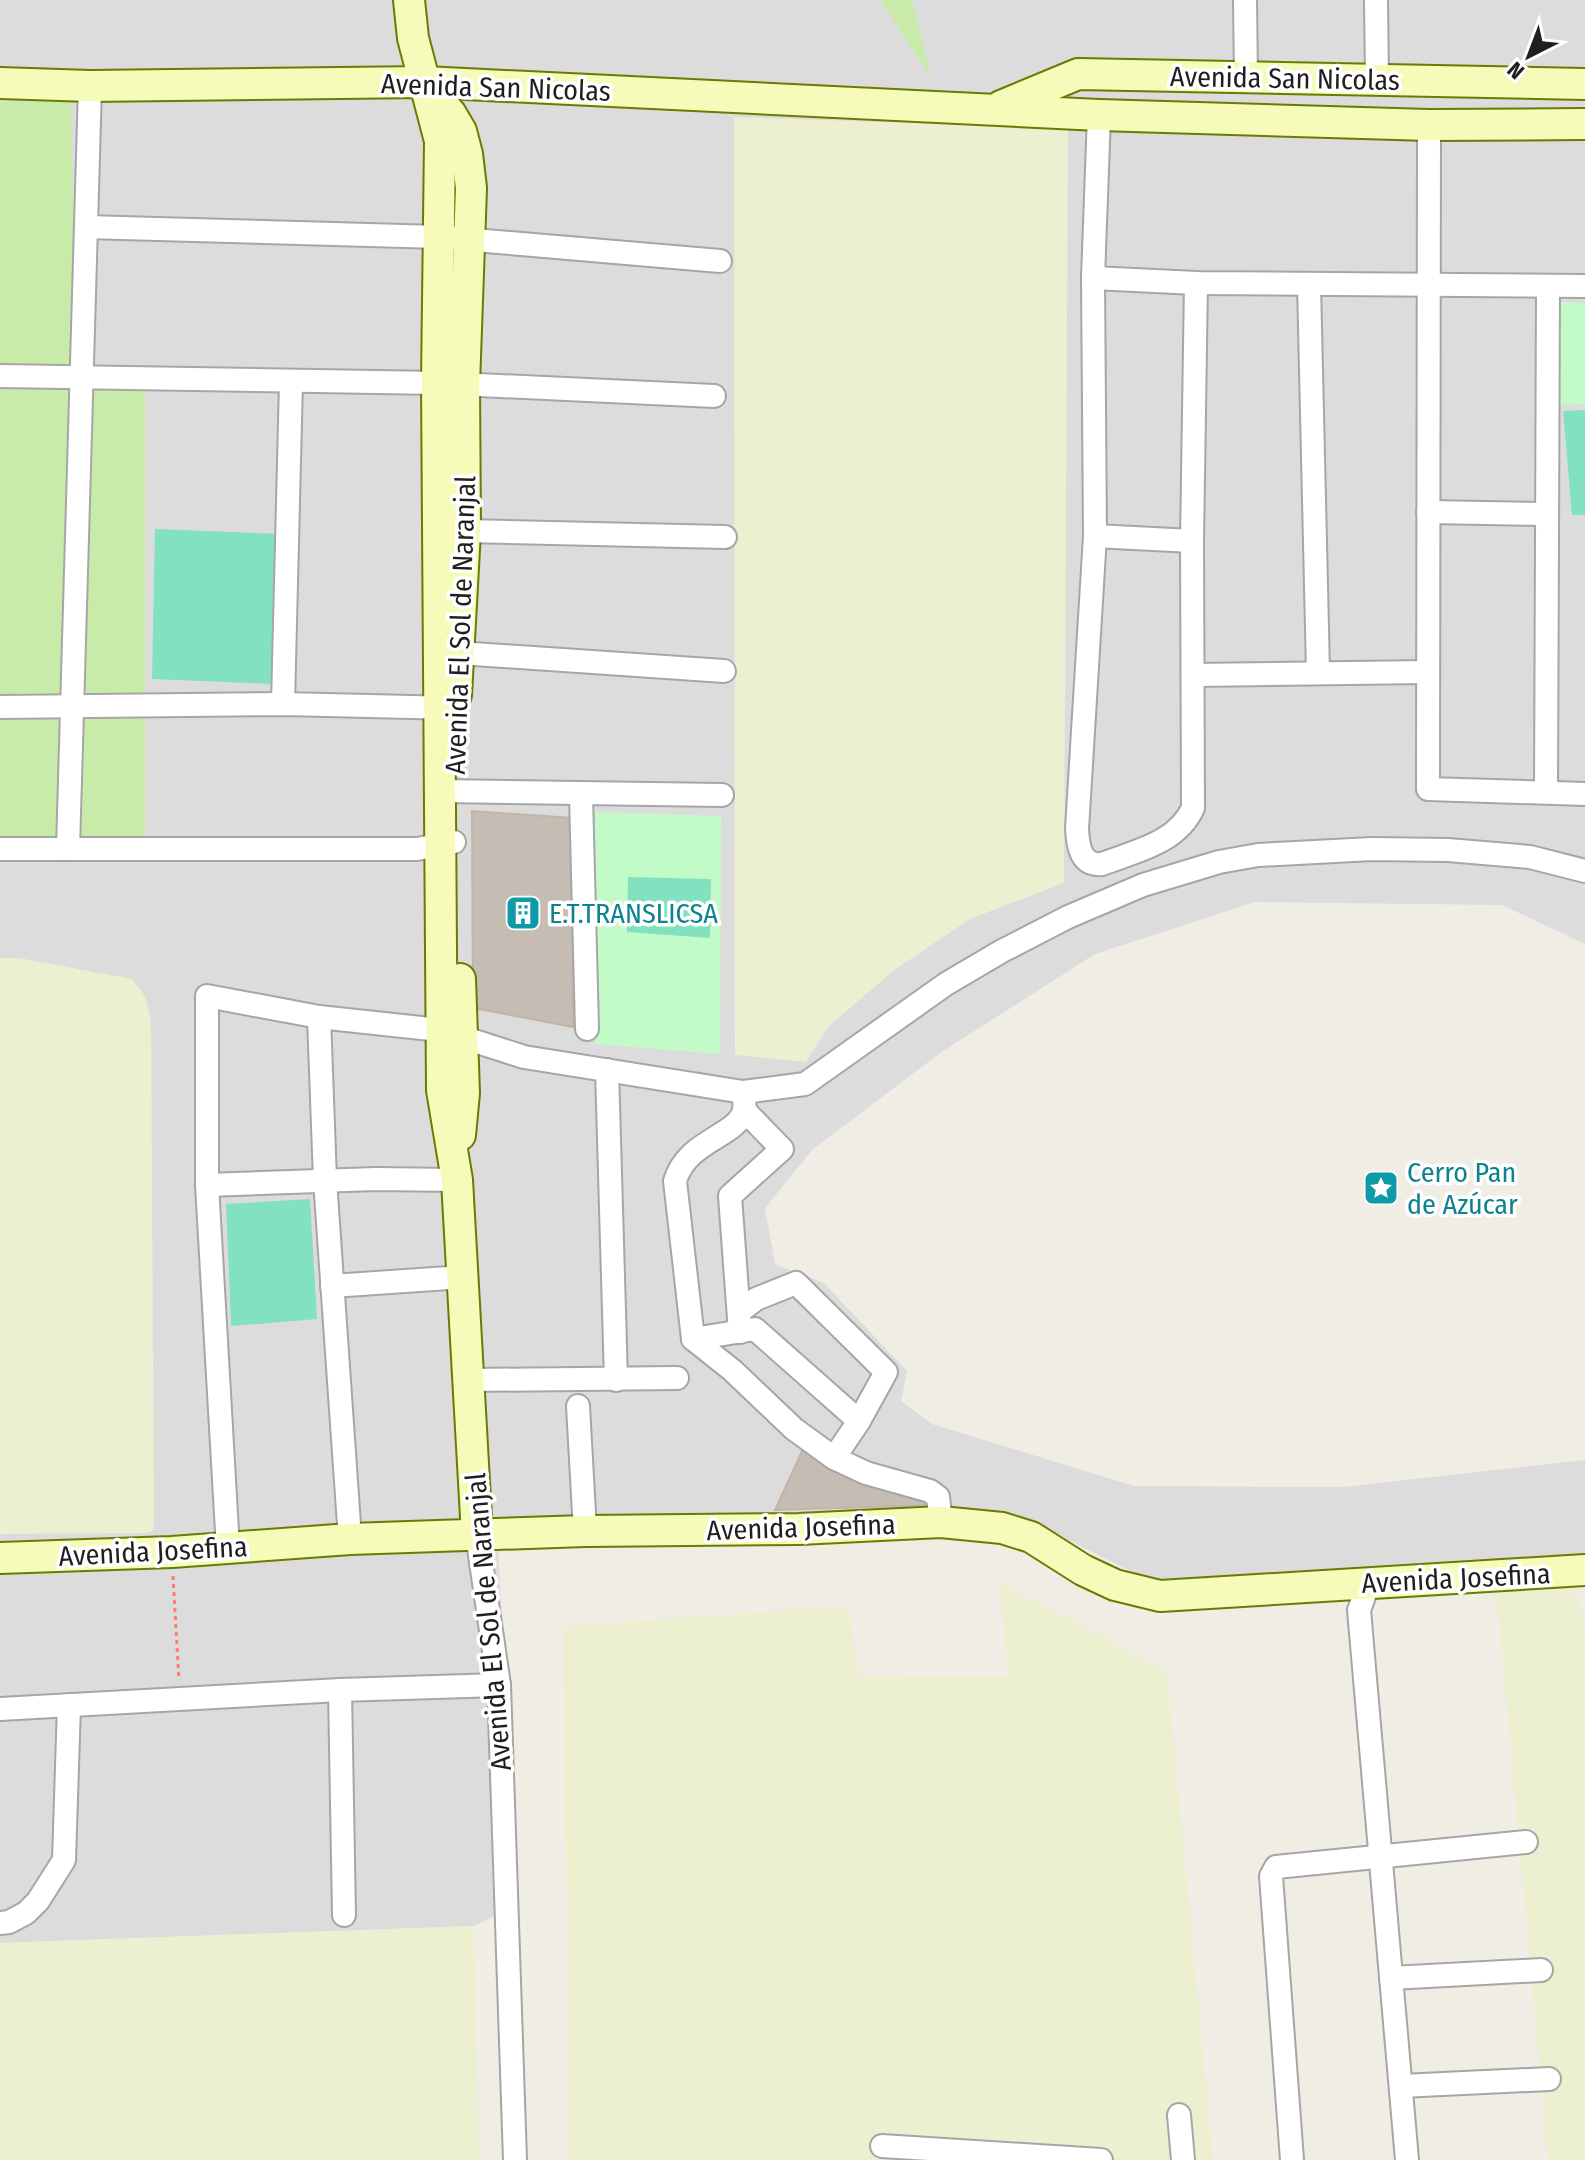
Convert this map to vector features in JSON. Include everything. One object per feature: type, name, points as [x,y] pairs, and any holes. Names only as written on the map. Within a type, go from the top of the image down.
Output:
[{"type":"street","name":"Avenida El Sol de Naranjal","points":[[409,0],[413,38],[440,141],[454,238],[446,708],[451,1033],[442,1090],[457,1180],[477,1535],[499,1685],[515,2160]]},
{"type":"street","points":[[1245,0],[1246,76]]},
{"type":"street","points":[[1376,0],[1377,80]]},
{"type":"street","name":"Avenida San Nicolas","points":[[991,109],[1078,74],[1585,84]]},
{"type":"street","name":"Avenida San Nicolas","points":[[0,83],[90,86],[425,82],[1099,115],[1429,125],[1585,124]]},
{"type":"street","points":[[68,849],[90,86]]},
{"type":"street","points":[[1099,115],[1093,278],[1095,536],[1077,829],[1078,847],[1084,859],[1093,865],[1173,835],[1187,821],[1193,808],[1192,541],[1196,283]]},
{"type":"street","points":[[1429,125],[1428,789],[1585,794]]},
{"type":"street","points":[[86,227],[454,238],[720,261]]},
{"type":"street","points":[[1093,278],[1196,283],[1585,286]]},
{"type":"street","points":[[1309,284],[1318,672]]},
{"type":"street","points":[[1546,792],[1548,286]]},
{"type":"street","points":[[0,376],[450,384],[714,396]]},
{"type":"street","points":[[283,704],[291,382]]},
{"type":"street","name":"Avenida El Sol de Naranjal","points":[[446,708],[459,653],[465,531],[450,384]]},
{"type":"street","points":[[1428,512],[1545,514]]},
{"type":"street","points":[[465,531],[725,537]]},
{"type":"street","points":[[1095,536],[1192,541]]},
{"type":"street","points":[[459,653],[724,671]]},
{"type":"street","points":[[1194,675],[1428,672]]},
{"type":"street","points":[[0,707],[283,704],[446,708]]},
{"type":"street","points":[[447,792],[722,795]]},
{"type":"street","points":[[581,795],[587,1029]]},
{"type":"street","points":[[0,849],[417,849],[447,843]]},
{"type":"street","points":[[228,1549],[207,1185],[207,996],[319,1017],[451,1033],[524,1057],[607,1070],[744,1101],[805,1084],[946,984],[1068,917],[1143,885],[1219,862],[1258,855],[1372,849],[1448,850],[1530,857],[1585,871]]},
{"type":"street","points":[[319,1017],[325,1180],[350,1539]]},
{"type":"street","points":[[607,1070],[616,1380]]},
{"type":"street","points":[[740,1322],[730,1196],[782,1149],[744,1101]]},
{"type":"street","points":[[744,1101],[737,1121],[688,1156],[679,1166],[675,1181],[693,1339],[732,1370],[794,1429],[834,1458],[866,1473],[930,1491],[941,1504],[941,1522]]},
{"type":"street","points":[[207,1185],[325,1180],[457,1180]]},
{"type":"street","points":[[332,1286],[463,1277]]},
{"type":"street","points":[[693,1339],[740,1322],[756,1299],[796,1283],[886,1372],[834,1458]]},
{"type":"street","points":[[740,1322],[755,1329],[859,1421]]},
{"type":"street","points":[[470,1380],[677,1378]]},
{"type":"street","points":[[578,1406],[585,1531]]},
{"type":"street","name":"Avenida Josefina","points":[[0,1558],[228,1549],[350,1539],[585,1531],[799,1529],[941,1522],[1002,1528],[1031,1537],[1083,1570],[1115,1585],[1160,1596],[1585,1570]]},
{"type":"street","points":[[1369,1583],[1359,1610],[1407,2160]]},
{"type":"street","points":[[0,1709],[340,1690],[499,1685]]},
{"type":"street","points":[[340,1690],[344,1915]]},
{"type":"street","points":[[0,1923],[26,1913],[38,1901],[64,1860],[69,1705]]},
{"type":"street","points":[[1292,2160],[1271,1876],[1276,1867],[1526,1842]]},
{"type":"street","points":[[1391,1978],[1541,1970]]},
{"type":"street","points":[[1401,2086],[1549,2079]]},
{"type":"street","points":[[1179,2115],[1183,2160]]},
{"type":"street","points":[[882,2146],[1101,2160]]},
{"type":"path","points":[[172,1552],[180,1699]]},
{"type":"shaded area","points":[[0,0],[1585,0],[1585,944],[1502,905],[1255,902],[1095,954],[943,1051],[813,1149],[765,1208],[775,1264],[824,1283],[907,1371],[901,1401],[932,1424],[1134,1486],[1344,1487],[1585,1460],[1585,1580],[1160,1586],[1047,1529],[498,1545],[516,1906],[474,1926],[0,1943]]},
{"type":"green space","points":[[880,0],[912,0],[931,77]]},
{"type":"green space","points":[[0,101],[71,102],[77,379],[145,385],[145,860],[0,861]]},
{"type":"green space","points":[[734,117],[1068,128],[1064,883],[970,919],[893,971],[829,1026],[806,1062],[735,1055]]},
{"type":"green space","points":[[1556,302],[1585,303],[1585,404],[1558,405]]},
{"type":"green space","points":[[1585,410],[1585,515],[1572,515],[1563,411]]},
{"type":"green space","points":[[155,529],[280,534],[273,684],[152,679]]},
{"type":"green space","points":[[595,812],[721,816],[720,1054],[595,1044]]},
{"type":"green space","points":[[628,877],[711,879],[710,938],[627,932]]},
{"type":"green space","points":[[0,958],[19,958],[132,979],[145,996],[151,1020],[154,1529],[149,1533],[0,1534]]},
{"type":"green space","points":[[310,1199],[317,1319],[231,1326],[226,1204]]},
{"type":"green space","points":[[1000,1582],[1167,1671],[1213,2160],[569,2160],[563,1626],[848,1606],[859,1677],[1008,1676]]},
{"type":"green space","points":[[1572,1582],[1585,1619],[1585,2160],[1548,2160],[1496,1588]]},
{"type":"green space","points":[[474,1926],[479,2160],[0,2160],[0,1943]]},
{"type":"building","name":"E.T.TRANSLICSA","points":[[472,811],[572,818],[573,1027],[473,1008]]},
{"type":"building","points":[[804,1447],[934,1495],[933,1505],[775,1510]]},
{"type":"place","name":"E.T.TRANSLICSA","points":[[523,913]]},
{"type":"place","name":"Cerro Pan de Azúcar","points":[[1381,1188]]}]
